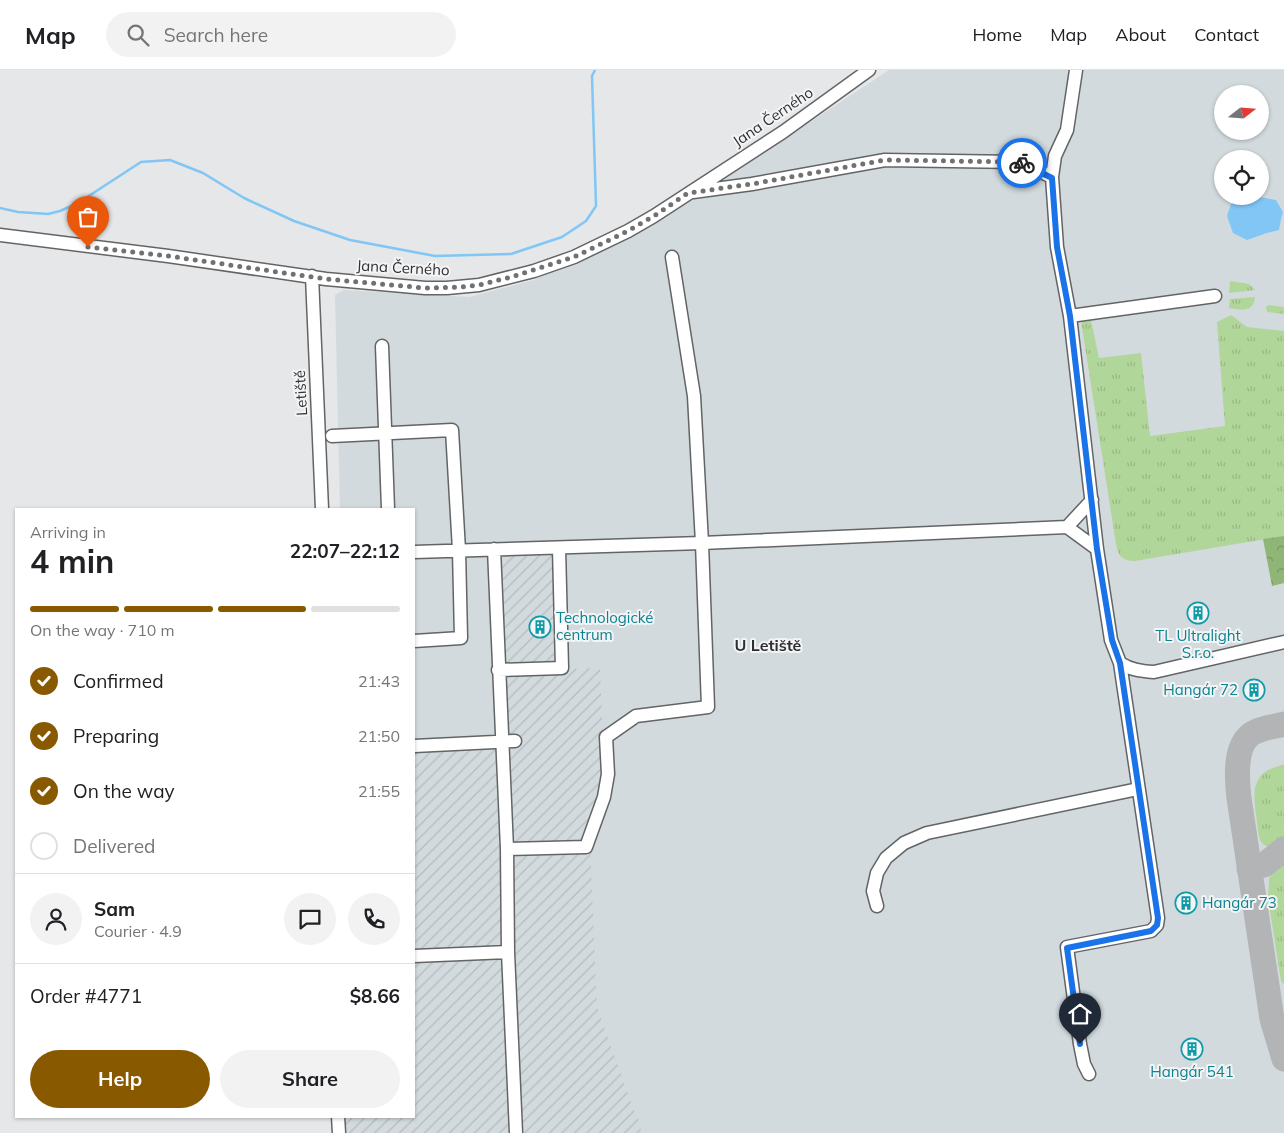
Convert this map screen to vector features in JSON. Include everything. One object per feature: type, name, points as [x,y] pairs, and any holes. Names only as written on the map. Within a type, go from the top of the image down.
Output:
[{"type":"street","name":"Jana Černého","points":[[0,235],[326,279],[425,288],[479,285],[574,257],[628,231],[783,132],[869,70]]},
{"type":"street","points":[[1076,70],[1067,130],[1055,156],[1052,178],[1057,247],[1070,316],[1097,549],[1112,640],[1120,663],[1158,918],[1157,925],[1151,931],[1067,948],[1080,1044],[1084,1064],[1089,1074]]},
{"type":"street","points":[[688,193],[752,184],[885,160],[1020,162],[1052,178]]},
{"type":"street","points":[[506,849],[586,846],[604,797],[608,774],[606,737],[636,716],[708,707],[694,396],[672,257]]},
{"type":"street","name":"Letiště","points":[[312,276],[322,508]]},
{"type":"street","points":[[1070,316],[1215,296]]},
{"type":"street","points":[[382,346],[388,508]]},
{"type":"street","points":[[332,436],[452,430],[459,550],[461,638],[415,641]]},
{"type":"street","points":[[1067,527],[1092,500]]},
{"type":"street","points":[[415,552],[702,543],[1067,527],[1097,549]]},
{"type":"street","points":[[498,670],[562,668],[559,548]]},
{"type":"street","points":[[494,550],[516,1133]]},
{"type":"street","points":[[1120,663],[1135,670],[1154,672],[1284,642]]},
{"type":"street","points":[[415,746],[515,741]]},
{"type":"street","points":[[877,906],[873,891],[877,873],[886,858],[904,842],[927,833],[1138,788]]},
{"type":"street","points":[[415,956],[508,952]]},
{"type":"street","points":[[338,1118],[339,1133]]},
{"type":"shaded area","points":[[889,70],[1284,70],[1284,1133],[348,1133],[406,1118],[415,1118],[415,508],[340,508],[335,295],[344,290],[469,297],[534,280],[659,222]]},
{"type":"shaded area","points":[[562,551],[567,669],[600,668],[606,815],[590,847],[597,1007],[633,1108],[640,1122],[641,1133],[345,1133],[345,1118],[415,1118],[415,746],[502,737],[497,553]]},
{"type":"green space","points":[[1231,281],[1249,284],[1255,290],[1229,293]]},
{"type":"green space","points":[[1255,297],[1252,306],[1249,308],[1242,310],[1229,308],[1230,299]]},
{"type":"green space","points":[[1269,305],[1284,307],[1284,314],[1267,312],[1266,307]]},
{"type":"green space","points":[[1231,315],[1247,327],[1284,331],[1284,536],[1135,561],[1124,559],[1119,555],[1116,544],[1081,321],[1091,320],[1099,358],[1141,353],[1150,436],[1225,426],[1217,322]]},
{"type":"green space","points":[[1284,536],[1284,583],[1272,586],[1263,539]]},
{"type":"green space","points":[[1284,765],[1284,841],[1277,846],[1268,847],[1261,842],[1258,834],[1255,802],[1256,785],[1264,772]]},
{"type":"green space","points":[[1284,860],[1284,984],[1281,981],[1268,898],[1269,879],[1276,866]]},
{"type":"water","points":[[1269,199],[1276,200],[1283,212],[1279,230],[1247,240],[1233,233],[1227,216],[1231,205],[1269,205]]},
{"type":"waterway","points":[[0,208],[18,212],[48,214],[60,211],[78,203],[141,162],[170,160],[203,173],[244,198],[294,221],[350,240],[435,256],[511,254],[562,237],[586,221],[596,206],[592,76],[595,70]]},
{"type":"taxiway","points":[[1284,724],[1262,729],[1250,735],[1241,748],[1237,774],[1272,1019],[1284,1059]]},
{"type":"taxiway","points":[[1249,869],[1264,865],[1284,849]]},
{"type":"way so far","points":[[88,247],[168,256],[326,279],[425,288],[461,287],[479,285],[511,277],[574,257],[628,231],[688,193],[752,184],[885,160],[1022,163]]},
{"type":"place","name":"TL Ultralight S.r.o.","points":[[1198,613]]},
{"type":"place","name":"Technologické centrum","points":[[540,627]]},
{"type":"place","name":"Hangár 72","points":[[1254,690]]},
{"type":"place","name":"Hangár 73","points":[[1186,903]]},
{"type":"place","name":"Hangár 541","points":[[1192,1049]]},
{"type":"district","name":"U Letiště","points":[[768,645]]},
{"type":"route","points":[[1022,163],[1052,178],[1057,247],[1070,316],[1097,549],[1112,640],[1120,663],[1158,918],[1157,925],[1151,931],[1067,948],[1080,1044]]}]
